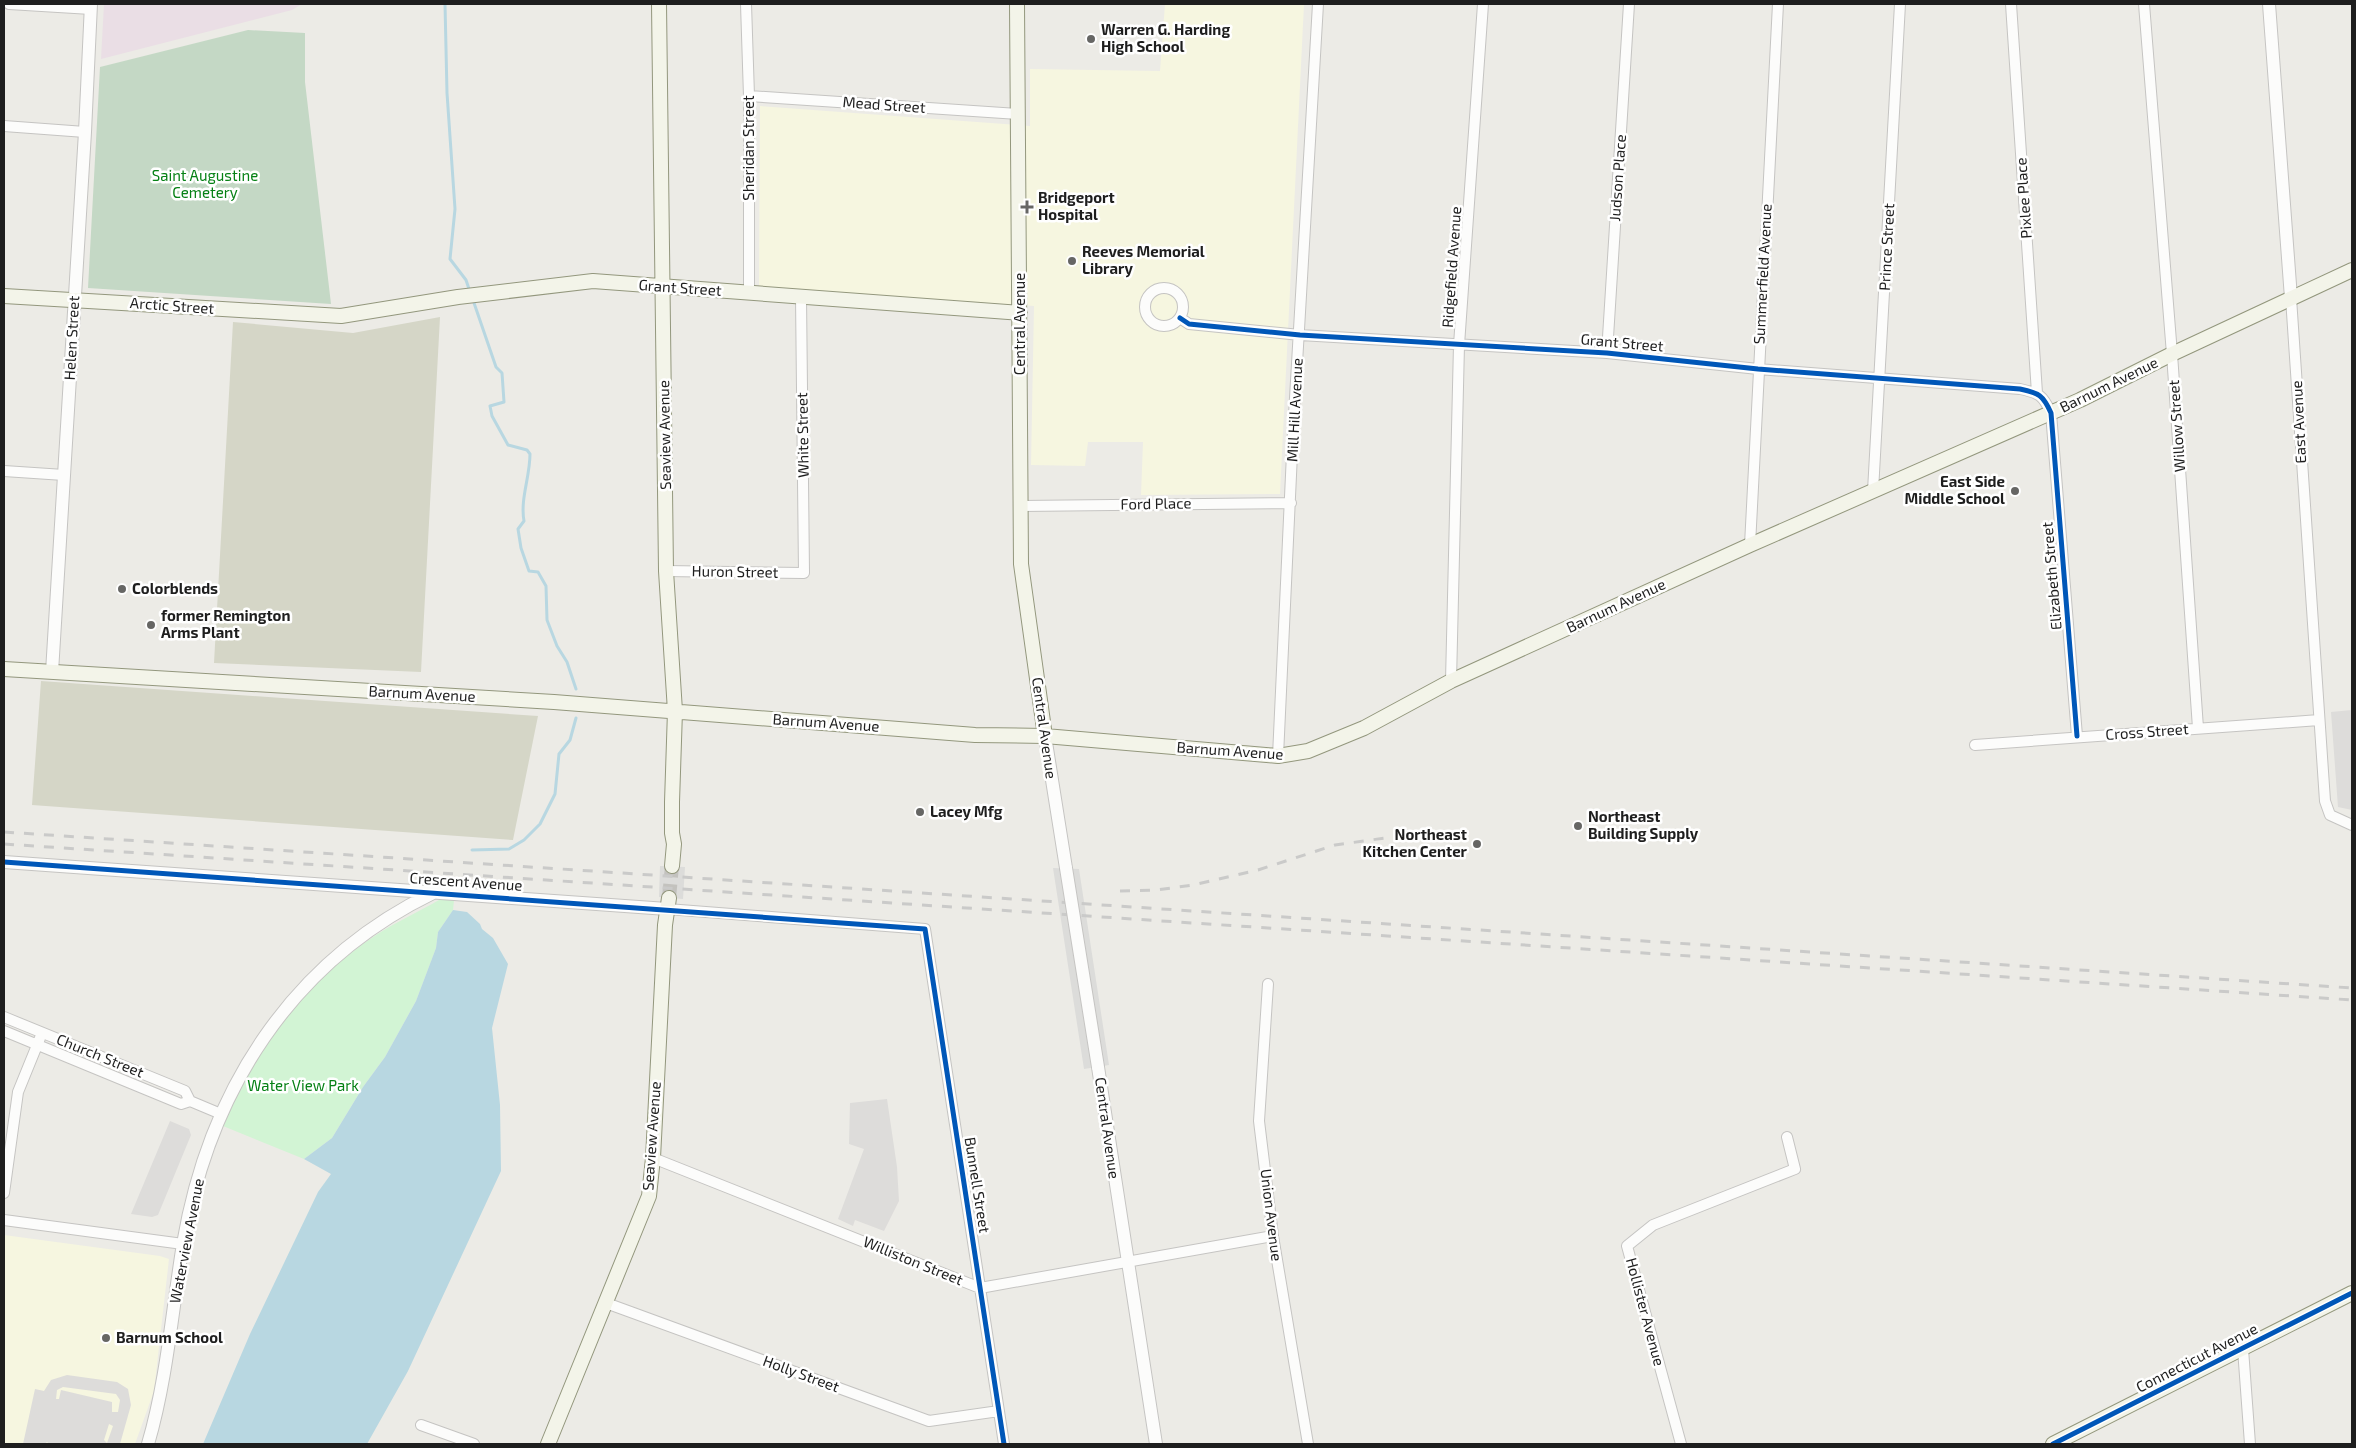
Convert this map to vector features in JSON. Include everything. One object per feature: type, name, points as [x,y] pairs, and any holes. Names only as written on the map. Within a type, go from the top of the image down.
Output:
[{"type":"main road","name":"Seaview Avenue","points":[[659,4],[666,571],[675,711],[672,802],[674,844],[672,866]]},
{"type":"main road","name":"Central Avenue","points":[[1017,4],[1022,564],[1045,736]]},
{"type":"main road","name":"Barnum Avenue","points":[[4,669],[554,702],[975,735],[1045,736],[1278,756],[1308,751],[1364,728],[1451,682],[1750,545],[2051,413],[2352,270]]},
{"type":"main road","name":"Grant Street","points":[[341,316],[458,297],[593,281],[1020,313]]},
{"type":"main road","name":"Arctic Street","points":[[4,296],[341,316]]},
{"type":"main road","name":"Seaview Avenue","points":[[548,1444],[649,1196],[653,1158],[668,904]]},
{"type":"main road","name":"Connecticut Avenue","points":[[2053,1444],[2352,1293]]},
{"type":"street","points":[[9,4],[91,6]]},
{"type":"street","name":"Sheridan Street","points":[[746,4],[749,96],[749,293]]},
{"type":"street","name":"Mill Hill Avenue","points":[[1278,756],[1293,432],[1318,4]]},
{"type":"street","name":"Ridgefield Avenue","points":[[1451,682],[1459,344],[1483,4]]},
{"type":"street","name":"Judson Place","points":[[1607,353],[1629,4]]},
{"type":"street","name":"Summerfield Avenue","points":[[1750,545],[1778,4]]},
{"type":"street","name":"Prince Street","points":[[1873,491],[1900,4]]},
{"type":"street","name":"Pixlee Place","points":[[2010,4],[2037,392]]},
{"type":"street","name":"Willow Street","points":[[2144,4],[2172,354],[2198,728]]},
{"type":"street","name":"East Avenue","points":[[2269,4],[2326,808],[2332,816],[2352,825]]},
{"type":"street","name":"Helen Street","points":[[52,672],[91,6]]},
{"type":"street","name":"Mead Street","points":[[749,96],[1019,114]]},
{"type":"street","points":[[4,126],[85,132]]},
{"type":"street","name":"White Street","points":[[801,297],[804,573]]},
{"type":"street","name":"Grant Street","points":[[1180,318],[1189,324],[1300,336],[1607,353],[2037,392]]},
{"type":"street","points":[[2037,392],[2046,401],[2051,413]]},
{"type":"street","name":"Elizabeth Street","points":[[2051,413],[2077,736]]},
{"type":"street","points":[[4,471],[64,474]]},
{"type":"street","name":"Ford Place","points":[[1021,506],[1291,503]]},
{"type":"street","name":"Huron Street","points":[[666,571],[804,573]]},
{"type":"street","name":"Cross Street","points":[[1975,745],[2077,736],[2319,720]]},
{"type":"street","name":"Central Avenue","points":[[1045,736],[1156,1444]]},
{"type":"street","name":"Crescent Avenue","points":[[4,862],[435,892],[668,904],[925,929]]},
{"type":"street","name":"Waterview Avenue","points":[[148,1444],[163,1378],[183,1244],[192,1201],[220,1114],[242,1072],[262,1040],[310,980],[366,933],[402,909],[435,892]]},
{"type":"street","name":"Bunnell Street","points":[[925,929],[1004,1444]]},
{"type":"street","name":"Union Avenue","points":[[1268,984],[1259,1120],[1272,1236],[1308,1444]]},
{"type":"street","name":"Church Street","points":[[4,1016],[186,1091],[190,1101]]},
{"type":"street","name":"Church Street","points":[[4,1030],[181,1104],[190,1101],[220,1114]]},
{"type":"street","points":[[4,1193],[18,1092],[42,1032]]},
{"type":"street","name":"Hollister Avenue","points":[[1681,1444],[1627,1246],[1653,1225],[1795,1169],[1786,1138]]},
{"type":"street","name":"Williston Street","points":[[653,1158],[980,1288],[1272,1236]]},
{"type":"street","points":[[4,1220],[183,1244]]},
{"type":"street","name":"Holly Street","points":[[606,1303],[929,1420],[999,1412]]},
{"type":"street","points":[[2243,1349],[2250,1444]]},
{"type":"street","points":[[421,1425],[474,1444]]},
{"type":"shaded area","points":[[104,4],[302,4],[292,10],[101,59]]},
{"type":"shaded area","name":"Bridgeport Hospital","points":[[1165,4],[1304,4],[1280,494],[1141,495],[1143,442],[1088,442],[1085,466],[1031,465],[1034,306],[759,287],[760,106],[1030,126],[1030,69],[1160,71]]},
{"type":"shaded area","points":[[440,317],[421,672],[214,663],[233,322],[353,333]]},
{"type":"shaded area","points":[[41,681],[538,716],[513,840],[32,805]]},
{"type":"shaded area","points":[[2352,710],[2352,810],[2338,807],[2331,712]]},
{"type":"shaded area","points":[[887,1099],[897,1167],[899,1201],[884,1231],[855,1220],[853,1226],[838,1219],[864,1149],[849,1144],[850,1103]]},
{"type":"shaded area","points":[[170,1121],[189,1129],[191,1135],[158,1215],[152,1217],[131,1214]]},
{"type":"shaded area","points":[[4,1235],[160,1256],[169,1259],[154,1391],[135,1444],[4,1444]]},
{"type":"shaded area","points":[[67,1375],[117,1382],[128,1389],[131,1405],[120,1444],[49,1444],[47,1442],[45,1444],[23,1444],[35,1389],[44,1391],[51,1380]],"holes":[[[63,1387],[116,1394],[120,1400],[118,1412],[112,1412],[112,1402],[61,1390],[59,1399],[56,1399],[57,1390]],[[109,1424],[113,1426],[107,1443],[104,1440]]]},
{"type":"green space","name":"Saint Augustine Cemetery","points":[[248,30],[305,33],[305,82],[331,304],[88,288],[100,67]]},
{"type":"green space","name":"Water View Park","points":[[439,900],[454,900],[453,910],[438,932],[436,948],[416,1001],[385,1057],[363,1087],[332,1138],[304,1159],[223,1126],[236,1098],[267,1044],[305,996],[351,953],[376,935]]},
{"type":"water","points":[[453,910],[467,912],[480,924],[482,929],[493,938],[508,964],[492,1028],[500,1105],[501,1171],[408,1371],[367,1444],[203,1444],[250,1334],[318,1192],[331,1174],[304,1159],[332,1138],[363,1087],[385,1057],[416,1001],[436,948],[438,932]]},
{"type":"pier","points":[[660,866],[685,867],[683,899],[659,897]]},
{"type":"pier","points":[[1053,868],[1079,869],[1109,1065],[1084,1069]]},
{"type":"waterway","points":[[445,4],[447,93],[455,209],[450,259],[466,280],[470,292]]},
{"type":"waterway","points":[[473,300],[496,367],[502,373],[504,402],[490,406],[492,416],[508,445],[527,450],[530,454],[523,504],[524,521],[518,529],[521,548],[529,571],[538,572],[546,586],[547,620],[557,646],[567,662],[576,689]]},
{"type":"waterway","points":[[472,850],[509,849],[524,840],[540,824],[555,794],[559,754],[570,740],[576,718]]},
{"type":"tunnel","points":[[669,898],[672,866]]},
{"type":"railway","points":[[4,832],[2352,988]]},
{"type":"railway","points":[[1120,891],[1157,890],[1193,885],[1258,870],[1335,845],[1421,833]]},
{"type":"railway","points":[[4,844],[2352,1000]]},
{"type":"cycle path","points":[[1180,318],[1189,324],[1300,335],[1607,353],[1758,369],[2020,389],[2032,392],[2043,399],[2051,413],[2077,736]]},
{"type":"cycle path","points":[[4,862],[925,929],[1004,1444]]},
{"type":"cycle path","points":[[2053,1444],[2352,1293]]},
{"type":"place","name":"Warren G. Harding High School","points":[[1091,39]]},
{"type":"place","name":"Bridgeport Hospital","points":[[1027,207]]},
{"type":"place","name":"Reeves Memorial Library","points":[[1072,261]]},
{"type":"place","name":"East Side Middle School","points":[[2015,491]]},
{"type":"place","name":"Colorblends","points":[[122,589]]},
{"type":"place","name":"former Remington Arms Plant","points":[[151,625]]},
{"type":"place","name":"Lacey Mfg","points":[[920,812]]},
{"type":"place","name":"Northeast Building Supply","points":[[1578,826]]},
{"type":"place","name":"Northeast Kitchen Center","points":[[1477,844]]},
{"type":"place","name":"Barnum School","points":[[106,1338]]}]
